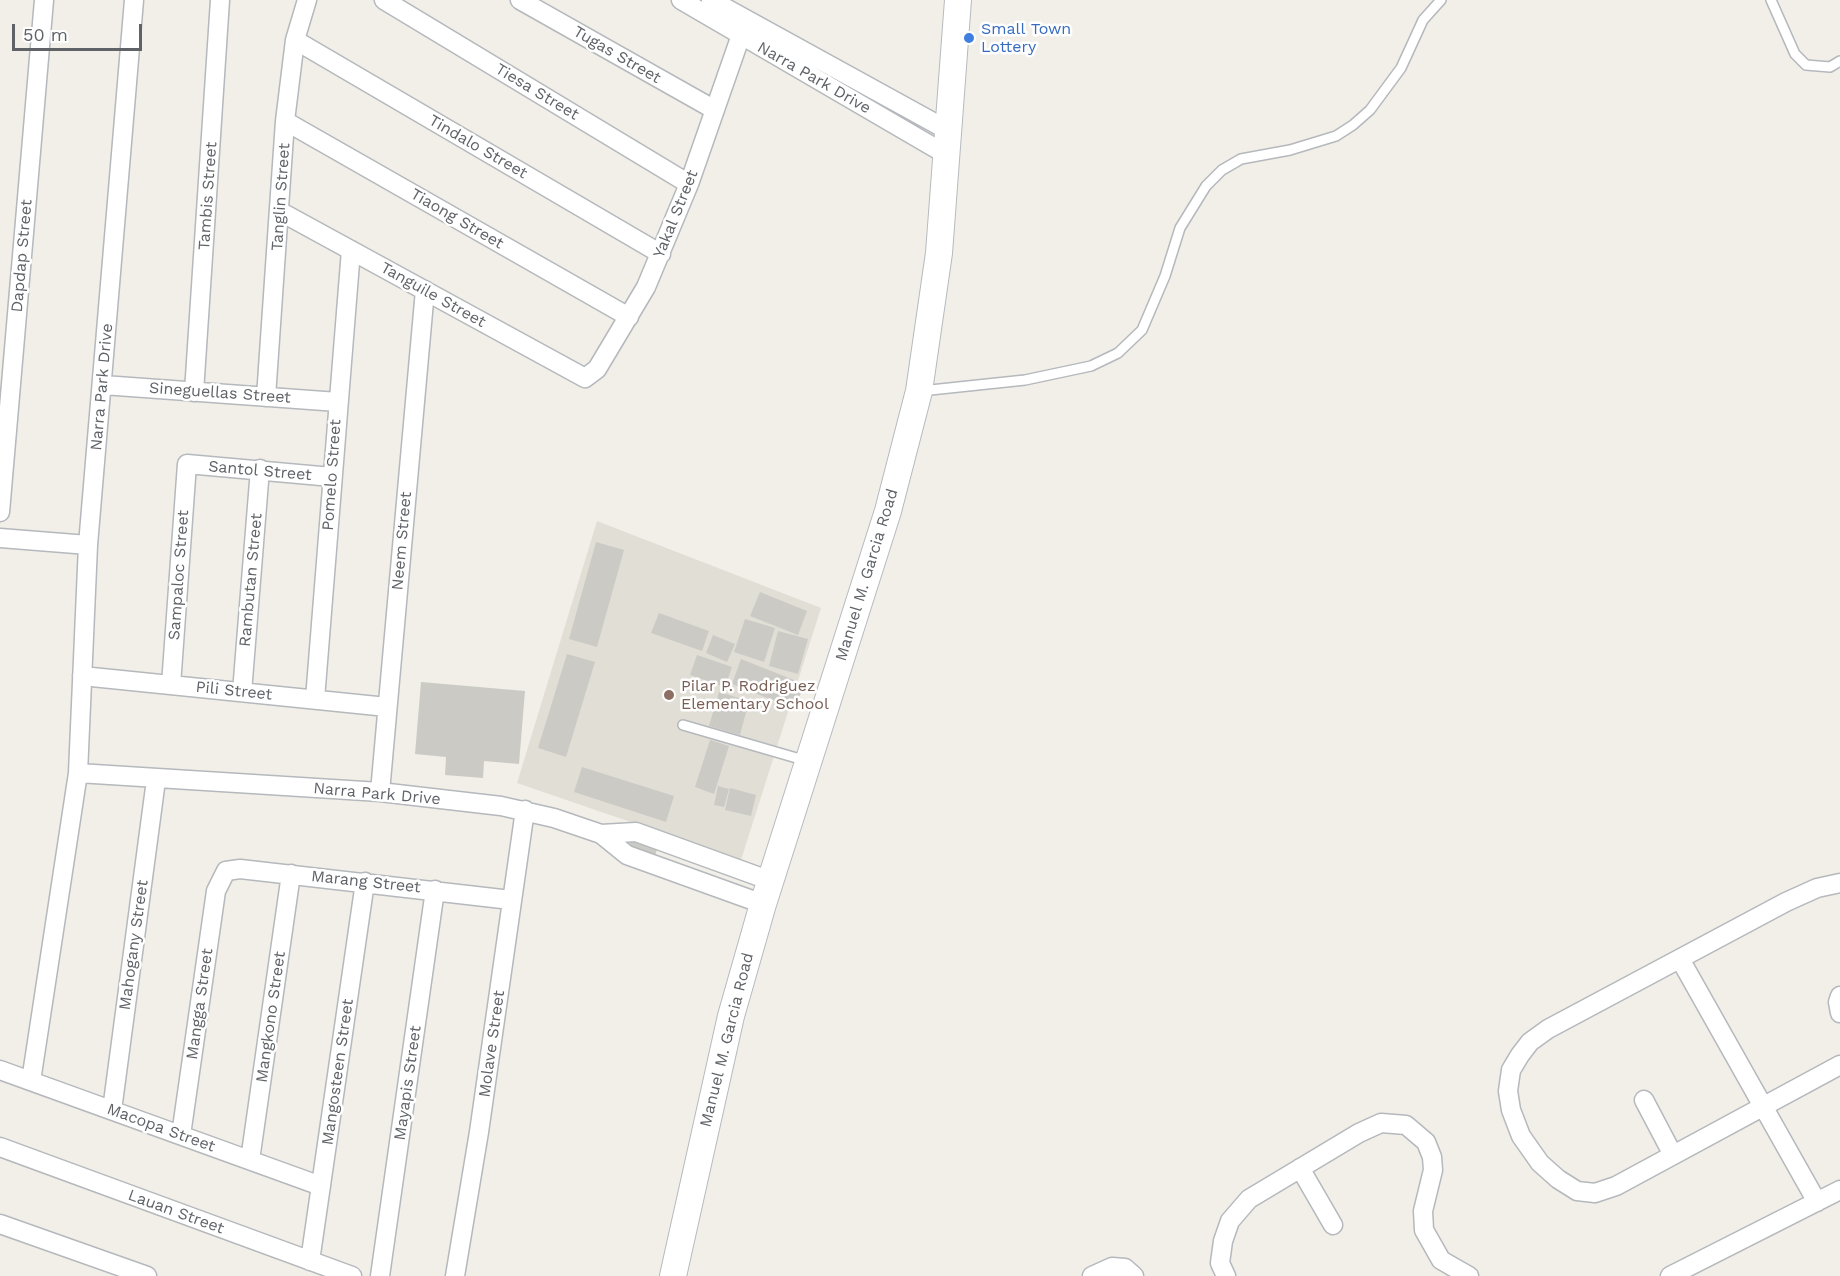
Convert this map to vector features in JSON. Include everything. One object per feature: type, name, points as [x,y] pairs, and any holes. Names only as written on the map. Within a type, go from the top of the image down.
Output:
[{"type":"main road","name":"Manuel M. Garcia Road","points":[[673,1276],[731,1016],[767,893],[888,511],[919,391],[939,253],[958,0]]},
{"type":"street","name":"Dapdap Street","points":[[0,512],[44,0]]},
{"type":"street","name":"Narra Park Drive","points":[[31,1081],[78,773],[88,545],[134,0]]},
{"type":"street","name":"Tambis Street","points":[[194,392],[220,0]]},
{"type":"street","name":"Tanglin Street","points":[[266,397],[281,212],[285,121],[295,40],[307,0]]},
{"type":"street","name":"Tiesa Street","points":[[384,0],[689,184]]},
{"type":"street","name":"Tugas Street","points":[[520,0],[715,110]]},
{"type":"street","name":"Narra Park Drive","points":[[681,0],[741,35],[948,142]]},
{"type":"street","name":"Narra Park Drive","points":[[711,0],[948,142]]},
{"type":"street","name":"Yakal Street","points":[[585,378],[597,369],[629,317],[661,255],[689,184],[741,35]]},
{"type":"street","name":"Tindalo Street","points":[[295,40],[661,255]]},
{"type":"street","name":"Tiaong Street","points":[[285,121],[629,317]]},
{"type":"street","name":"Tanguile Street","points":[[281,212],[585,378]]},
{"type":"street","name":"Pomelo Street","points":[[315,699],[351,250]]},
{"type":"street","name":"Neem Street","points":[[380,792],[425,290]]},
{"type":"street","name":"Sineguellas Street","points":[[103,385],[338,402]]},
{"type":"street","name":"Santol Street","points":[[188,464],[332,477]]},
{"type":"street","name":"Sampaloc Street","points":[[171,685],[188,464]]},
{"type":"street","name":"Rambutan Street","points":[[242,692],[260,469]]},
{"type":"street","points":[[0,538],[88,545]]},
{"type":"street","name":"Pili Street","points":[[82,676],[387,707]]},
{"type":"street","name":"Narra Park Drive","points":[[78,773],[156,780],[380,792],[525,810],[601,834],[627,855],[767,893]]},
{"type":"street","name":"Mahogany Street","points":[[112,1110],[156,780]]},
{"type":"street","name":"Molave Street","points":[[455,1276],[479,1132],[525,810]]},
{"type":"street","name":"Narra Park Drive","points":[[601,834],[636,831],[767,893]]},
{"type":"street","name":"Marang Street","points":[[223,874],[240,869],[511,900]]},
{"type":"street","name":"Mangga Street","points":[[181,1135],[216,891],[223,874]]},
{"type":"street","name":"Mangkono Street","points":[[250,1160],[291,874]]},
{"type":"street","name":"Mangosteen Street","points":[[310,1261],[365,882]]},
{"type":"street","points":[[1840,883],[1817,888],[1786,902],[1548,1029],[1530,1042],[1511,1070],[1508,1092],[1511,1110],[1521,1136],[1540,1163],[1557,1179],[1578,1191],[1595,1193],[1616,1186],[1840,1065]]},
{"type":"street","name":"Mayapis Street","points":[[381,1276],[435,890]]},
{"type":"street","points":[[1680,959],[1816,1202]]},
{"type":"street","points":[[1840,996],[1838,1002],[1840,1013]]},
{"type":"street","name":"Macopa Street","points":[[0,1070],[321,1186]]},
{"type":"street","points":[[1644,1100],[1673,1155]]},
{"type":"street","points":[[1226,1276],[1220,1263],[1223,1241],[1230,1221],[1249,1199],[1359,1133],[1381,1123],[1406,1125],[1426,1142],[1432,1157],[1431,1186],[1424,1211],[1424,1230],[1442,1260],[1469,1276]]},
{"type":"street","name":"Lauan Street","points":[[0,1147],[352,1276]]},
{"type":"street","points":[[1300,1168],[1333,1225]]},
{"type":"street","points":[[1670,1276],[1840,1190]]},
{"type":"street","points":[[0,1224],[147,1276]]},
{"type":"street","points":[[1092,1276],[1112,1267],[1125,1268],[1134,1276]]},
{"type":"lane","points":[[919,391],[1025,380],[1091,366],[1118,353],[1142,330],[1165,276],[1180,228],[1206,186],[1222,170],[1241,159],[1290,150],[1336,136],[1353,125],[1370,110],[1401,68],[1423,20],[1441,0]]},
{"type":"lane","points":[[1771,0],[1795,54],[1806,65],[1830,67],[1840,61]]},
{"type":"lane","points":[[683,725],[809,761]]},
{"type":"shaded area","name":"Pilar P. Rodriguez Elementary School","points":[[597,521],[821,608],[741,860],[517,783]]},
{"type":"building","points":[[596,542],[624,550],[597,647],[569,639]]},
{"type":"building","points":[[760,592],[807,611],[798,635],[750,616]]},
{"type":"building","points":[[659,613],[709,631],[702,651],[651,633]]},
{"type":"building","points":[[745,619],[775,628],[764,662],[734,652]]},
{"type":"building","points":[[778,631],[808,639],[798,674],[769,666]]},
{"type":"building","points":[[713,635],[735,644],[727,662],[706,653]]},
{"type":"building","points":[[567,654],[595,662],[566,757],[538,748]]},
{"type":"building","points":[[697,655],[732,667],[725,687],[690,675]]},
{"type":"building","points":[[741,659],[804,684],[795,709],[732,684]]},
{"type":"building","points":[[421,682],[525,691],[519,764],[484,761],[483,778],[445,775],[446,757],[415,754]]},
{"type":"building","points":[[719,692],[749,701],[740,735],[709,726]]},
{"type":"building","points":[[710,740],[729,746],[714,794],[695,787]]},
{"type":"building","points":[[582,767],[674,796],[666,822],[574,792]]},
{"type":"building","points":[[718,786],[729,789],[724,807],[714,805]]},
{"type":"building","points":[[730,788],[756,795],[751,816],[725,810]]},
{"type":"building","points":[[632,837],[658,846],[655,856],[629,847]]},
{"type":"place","name":"Small Town Lottery","points":[[969,38]]},
{"type":"place","name":"Pilar P. Rodriguez Elementary School","points":[[669,695]]}]
